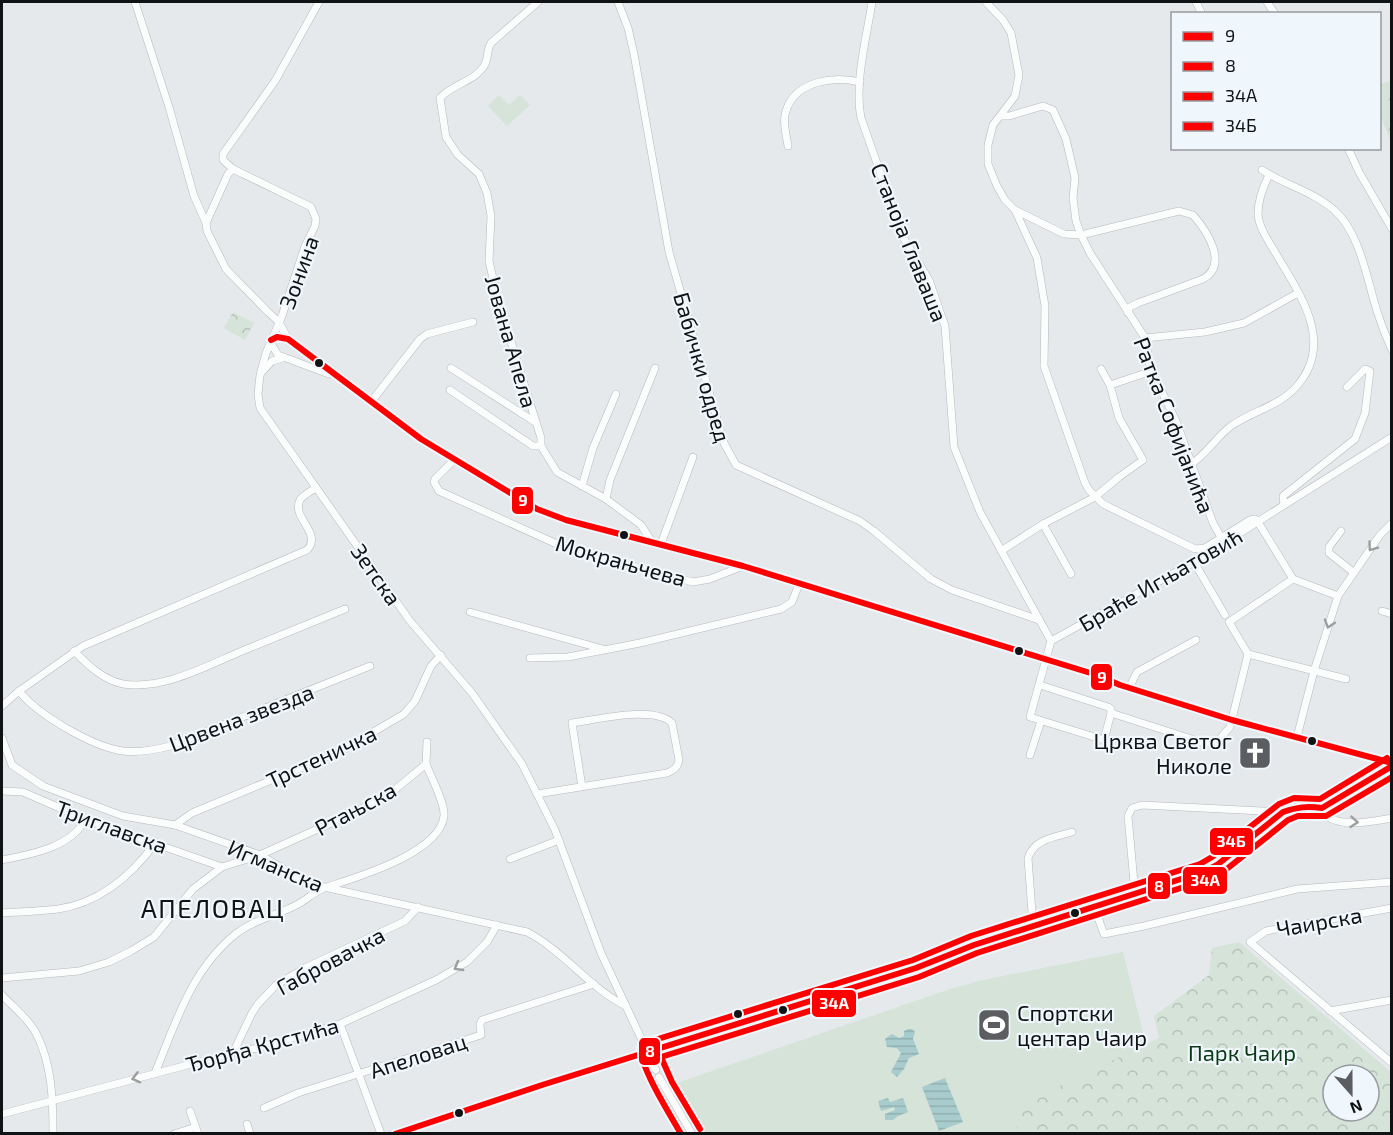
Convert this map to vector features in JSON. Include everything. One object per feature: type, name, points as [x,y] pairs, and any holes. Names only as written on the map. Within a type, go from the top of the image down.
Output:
[{"type":"street","points":[[135,2],[170,107],[194,196],[206,223],[207,231],[226,269],[279,322],[288,339]]},
{"type":"street","points":[[206,223],[228,174],[233,169],[223,160],[223,154],[275,81],[319,2]]},
{"type":"street","name":"Јована Апела","points":[[538,2],[491,43],[487,49],[486,62],[480,71],[443,94],[439,101],[446,137],[458,155],[479,174],[487,193],[491,216],[489,261],[498,300],[541,438],[541,446],[557,472],[606,500],[641,525],[652,542]]},
{"type":"street","name":"Бабички одред","points":[[618,2],[631,41],[669,252],[724,443],[731,459],[741,469],[788,487],[860,521],[931,579],[952,590],[1039,620]]},
{"type":"street","name":"Станоја Главаша","points":[[872,2],[860,82],[861,118],[903,237],[929,280],[945,326],[954,447],[980,512],[1051,641]]},
{"type":"street","points":[[986,2],[1003,20],[1011,33],[1019,69],[1015,96],[993,125],[988,145],[988,164],[1005,200],[1015,210],[1039,265],[1045,306],[1044,366],[1086,483],[1095,497],[1113,510],[1195,549],[1206,548],[1221,537],[1255,519],[1293,579],[1338,596]]},
{"type":"street","points":[[788,146],[784,121],[787,107],[798,93],[824,80],[847,78],[860,82]]},
{"type":"street","name":"Ратка Софијанића","points":[[1001,116],[1009,116],[1043,106],[1053,110],[1066,139],[1071,160],[1075,178],[1073,198],[1076,221],[1081,235],[1090,253],[1145,338],[1152,371],[1175,417],[1213,524],[1221,537]]},
{"type":"street","points":[[1349,150],[1392,229]]},
{"type":"street","name":"Зонина","points":[[233,169],[311,207],[315,213],[315,226],[305,246],[271,341]]},
{"type":"street","points":[[1262,170],[1321,201],[1343,220],[1360,256],[1392,350]]},
{"type":"street","points":[[1191,464],[1231,426],[1293,391],[1307,372],[1314,347],[1314,334],[1306,305],[1268,243],[1260,223],[1259,206],[1269,175]]},
{"type":"street","name":"Ратка Софијанића","points":[[1015,210],[1064,234],[1081,235],[1179,211],[1193,215],[1209,237],[1215,259],[1209,275],[1138,303],[1130,307],[1128,313]]},
{"type":"street","points":[[1145,338],[1188,335],[1235,325],[1255,317],[1298,292]]},
{"type":"street","points":[[371,402],[420,339],[427,334],[473,322]]},
{"type":"street","points":[[271,341],[277,337],[288,339]]},
{"type":"street","name":"Мокрањчева","points":[[288,339],[421,440],[537,509],[566,520],[743,566],[1096,675],[1129,688],[1232,720],[1392,764]]},
{"type":"street","name":"Мокрањчева","points":[[271,341],[275,353],[337,377]]},
{"type":"street","name":"Зетска","points":[[271,341],[260,375],[258,394],[260,408],[411,621],[472,693],[522,764],[559,840],[601,953],[658,1073],[692,1134]]},
{"type":"street","points":[[260,375],[272,361],[285,358]]},
{"type":"street","points":[[451,368],[535,422]]},
{"type":"street","points":[[606,500],[610,480],[655,368]]},
{"type":"street","points":[[1001,551],[1043,524],[1095,497],[1143,460],[1119,418],[1110,385],[1101,369]]},
{"type":"street","name":"Браће Игњатовић","points":[[1284,505],[1283,496],[1355,439],[1365,413],[1370,371],[1365,369],[1347,387]]},
{"type":"street","points":[[1110,385],[1152,371]]},
{"type":"street","points":[[450,390],[533,446],[541,446]]},
{"type":"street","points":[[582,486],[593,448],[616,394]]},
{"type":"street","name":"Браће Игњатовић","points":[[1041,721],[1030,717],[1051,641],[1194,562],[1392,437]]},
{"type":"street","points":[[661,544],[693,457]]},
{"type":"street","name":"Мокрањчева","points":[[454,460],[435,479],[438,490],[568,549],[693,582],[710,579],[743,566]]},
{"type":"street","points":[[2,706],[74,651],[307,550],[312,537],[300,513],[299,504],[302,497],[316,488]]},
{"type":"street","points":[[1297,737],[1314,671],[1338,596],[1380,535],[1392,523]]},
{"type":"street","points":[[1043,524],[1071,574]]},
{"type":"street","points":[[1341,531],[1329,548],[1329,553],[1353,572]]},
{"type":"street","points":[[1194,562],[1225,615]]},
{"type":"street","points":[[1111,713],[1204,743],[1214,743],[1220,740],[1230,727],[1248,654],[1229,622],[1293,579]]},
{"type":"street","points":[[530,658],[568,657],[781,609],[792,602],[799,584]]},
{"type":"street","points":[[74,651],[97,673],[116,682],[154,684],[188,673],[345,609]]},
{"type":"street","points":[[1382,611],[1392,614]]},
{"type":"street","points":[[470,612],[605,649]]},
{"type":"street","points":[[1129,688],[1137,672],[1196,640]]},
{"type":"street","points":[[1248,654],[1346,679]]},
{"type":"street","name":"Трстеничка","points":[[175,825],[192,813],[341,751],[404,714],[415,701],[431,666],[441,656]]},
{"type":"street","name":"Црвена звезда","points":[[19,691],[41,714],[73,731],[107,747],[122,751],[137,751],[170,746],[370,666]]},
{"type":"street","points":[[1030,755],[1041,721],[1104,740],[1111,713],[1108,707],[1040,685]]},
{"type":"street","points":[[537,794],[582,787],[667,773],[674,770],[679,760],[672,723],[661,717],[638,714],[572,723],[582,787]]},
{"type":"street","name":"Игманска","points":[[2,738],[12,765],[43,786],[123,816],[175,825],[260,855],[315,885],[527,932],[612,999],[626,1006]]},
{"type":"street","points":[[155,1073],[186,996],[198,976],[238,932],[259,920],[299,904],[316,891],[345,883],[399,861],[428,841],[439,828],[444,818],[443,808],[426,764],[428,742]]},
{"type":"street","name":"Ртањска","points":[[222,867],[260,855],[351,814],[392,792],[426,764]]},
{"type":"street","points":[[393,1134],[916,968],[974,945],[1209,869],[1283,813],[1296,807],[1322,808],[1392,764]]},
{"type":"street","name":"Триглавска","points":[[2,791],[24,792],[85,819],[222,867]]},
{"type":"street","points":[[1135,894],[1128,816],[1132,808],[1142,805],[1283,813]]},
{"type":"street","points":[[1322,808],[1327,816],[1336,820],[1366,823],[1392,818]]},
{"type":"street","points":[[2,860],[31,854],[61,842],[79,829],[85,819]]},
{"type":"street","points":[[1033,926],[1028,858],[1030,851],[1045,840],[1072,832]]},
{"type":"street","points":[[510,859],[559,840]]},
{"type":"street","points":[[2,913],[60,909],[100,894],[123,880],[143,860],[156,842]]},
{"type":"street","points":[[2,978],[79,971],[109,962],[131,951],[154,936],[194,889],[222,867]]},
{"type":"street","points":[[1094,907],[1104,934],[1296,889],[1392,882]]},
{"type":"street","name":"Габровачка","points":[[233,1053],[252,1013],[276,986],[305,968],[405,921],[418,907]]},
{"type":"street","name":"Чаирска","points":[[1330,1011],[1250,942],[1266,931],[1392,908]]},
{"type":"street","name":"Ђорђа Крстића","points":[[2,1114],[262,1047],[340,1024],[436,980],[467,962],[488,942],[497,925]]},
{"type":"street","name":"Апеловац","points":[[264,1108],[298,1093],[481,1035],[482,1020],[594,984]]},
{"type":"street","points":[[2,995],[26,1019],[36,1033],[47,1064],[53,1099],[53,1134]]},
{"type":"street","points":[[1330,1011],[1392,1000]]},
{"type":"street","points":[[1330,1011],[1392,1063]]},
{"type":"street","points":[[340,1024],[381,1134]]},
{"type":"street","points":[[174,1134],[197,1130],[190,1111]]},
{"type":"street","points":[[247,1124],[250,1134]]},
{"type":"green space","points":[[1392,81],[1391,142],[1381,117],[1381,84]]},
{"type":"green space","points":[[499,95],[509,105],[520,95],[530,105],[507,126],[488,106]]},
{"type":"green space","points":[[233,312],[254,323],[245,340],[224,328]]},
{"type":"green space","name":"Парк Чаир","points":[[1239,942],[1380,1063],[1321,1063],[1321,1123],[1381,1123],[1381,1063],[1391,1072],[1391,1133],[1019,1133],[1010,1110],[1159,1038],[1154,1016],[1209,975],[1212,948]]},
{"type":"green space","name":"Спортски центар Чаир","points":[[1123,952],[1146,1045],[1011,1110],[1019,1133],[703,1133],[677,1083],[950,989],[978,981]]},
{"type":"water","points":[[908,1029],[915,1032],[913,1039],[919,1054],[909,1058],[897,1077],[891,1072],[901,1053],[897,1048],[887,1047],[885,1039],[892,1034],[899,1038],[904,1036],[904,1031]]},
{"type":"water","points":[[945,1078],[963,1122],[939,1131],[922,1087]]},
{"type":"water","points":[[888,1098],[890,1102],[903,1098],[908,1112],[893,1120],[885,1120],[885,1114],[895,1110],[894,1107],[881,1111],[878,1101]]},
{"type":"transit line","name":"9","points":[[271,340],[277,337],[288,339],[421,439],[537,509],[566,520],[743,566],[1097,675],[1120,685],[1232,720],[1392,763]]},
{"type":"transit line","name":"34Б","points":[[681,1134],[656,1091],[645,1066],[641,1048],[645,1043],[913,960],[971,936],[1200,864],[1279,804],[1294,798],[1320,799],[1387,758]]},
{"type":"transit line","name":"8","points":[[395,1134],[542,1085],[916,968],[974,945],[1203,872],[1217,865],[1283,812],[1302,807],[1322,808],[1392,766]]},
{"type":"transit line","name":"34А","points":[[700,1129],[672,1082],[661,1057],[919,977],[977,953],[1206,880],[1223,872],[1288,820],[1298,816],[1326,816],[1392,777]]},
{"type":"place","name":"Црква Светог Николе","points":[[1255,753]]},
{"type":"place","name":"Спортски центар Чаир","points":[[994,1025]]},
{"type":"district","name":"АПЕЛОВАЦ","points":[[213,907]]}]
